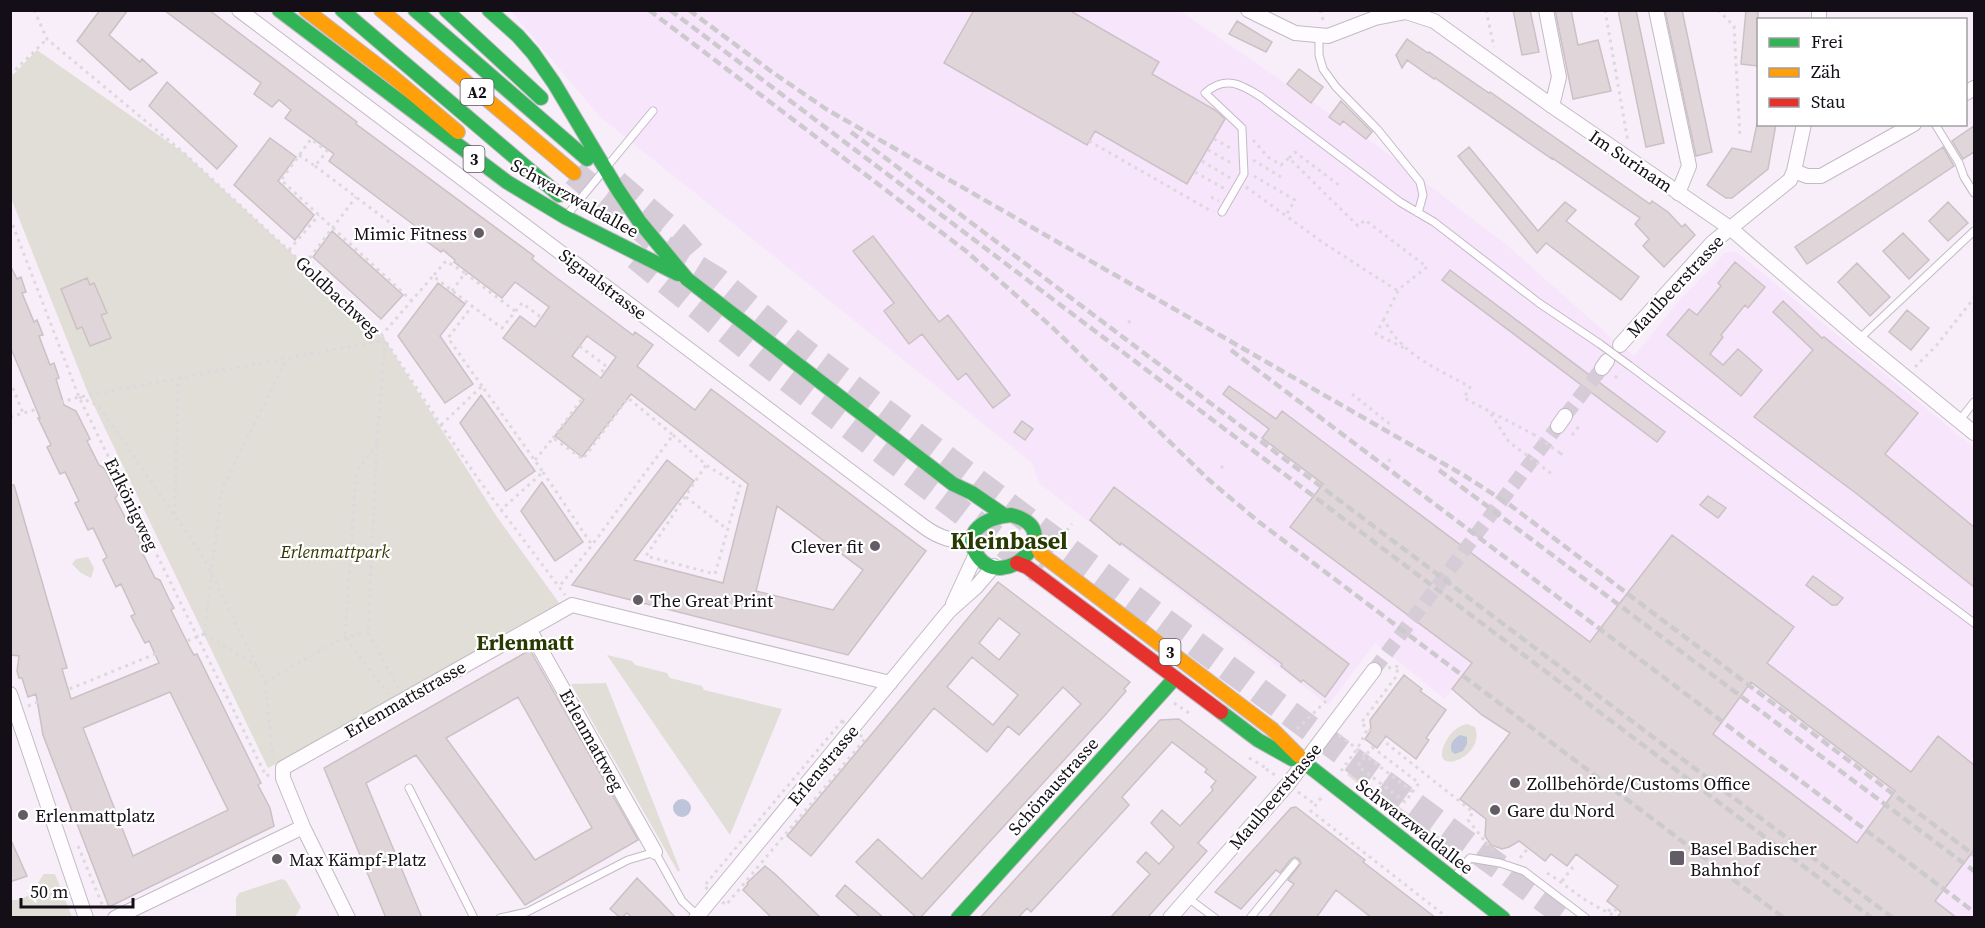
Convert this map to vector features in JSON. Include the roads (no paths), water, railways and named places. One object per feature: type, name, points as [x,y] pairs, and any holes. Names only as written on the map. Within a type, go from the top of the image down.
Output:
[{"type":"main road","name":"Schwarzwaldallee","points":[[279,10],[485,166],[527,195],[565,217],[687,279],[953,484],[972,493],[1004,515]]},
{"type":"main road","points":[[306,10],[393,77],[500,167],[527,168]]},
{"type":"main road","name":"A2","points":[[381,10],[574,173]]},
{"type":"main road","points":[[415,10],[584,156],[555,112],[446,10]]},
{"type":"main road","name":"Schwarzwaldallee","points":[[489,10],[533,53],[554,82],[605,169],[639,221],[687,279]]},
{"type":"main road","name":"A2","points":[[344,12],[559,195]]},
{"type":"main road","name":"Schwarzwaldallee","points":[[953,484],[981,525]]},
{"type":"main road","points":[[1004,515],[981,525],[977,530],[975,548],[984,563],[994,566],[1017,563],[1028,555],[1034,542]]},
{"type":"main road","name":"3","points":[[1004,515],[1017,516],[1028,522],[1034,535],[1034,542]]},
{"type":"main road","name":"Schwarzwaldallee","points":[[1034,542],[1041,554],[1053,564],[1272,729],[1305,763],[1503,918]]},
{"type":"main road","name":"Schwarzwaldallee","points":[[1017,563],[1035,572],[1258,740],[1288,757],[1305,763]]},
{"type":"main road","name":"Schönaustrasse","points":[[958,918],[1175,678]]},
{"type":"street","name":"Signalstrasse","points":[[239,10],[931,532],[975,548]]},
{"type":"street","name":"Im Surinam","points":[[1248,10],[1295,33],[1328,36],[1375,18],[1406,12],[1434,16],[1552,106],[1730,228],[1859,339],[1974,433]]},
{"type":"street","points":[[1546,10],[1559,76],[1552,106]]},
{"type":"street","points":[[1656,10],[1689,166],[1678,193]]},
{"type":"street","points":[[1804,126],[1794,171],[1807,176],[1821,176],[1910,126]]},
{"type":"street","name":"Maulbeerstrasse","points":[[1620,345],[1712,243],[1783,187],[1794,171]]},
{"type":"street","name":"Erlenstrasse","points":[[949,611],[975,548]]},
{"type":"street","name":"Erlenstrasse","points":[[698,917],[949,611],[976,587],[994,566]]},
{"type":"street","name":"Erlenmattstrasse","points":[[348,918],[303,827],[282,778],[283,768],[402,695],[572,605],[890,683]]},
{"type":"street","name":"Erlenmattweg","points":[[529,629],[655,852]]},
{"type":"street","name":"Maulbeerstrasse","points":[[1170,918],[1288,784],[1374,670]]},
{"type":"street","points":[[10,694],[86,918]]},
{"type":"street","points":[[115,918],[303,827]]},
{"type":"lane","points":[[1319,35],[1319,55],[1323,69],[1336,87],[1378,130],[1420,182],[1423,195],[1418,213]]},
{"type":"lane","points":[[1220,213],[1240,183],[1244,171],[1242,128],[1205,93],[1213,86],[1226,83],[1249,89],[1288,116],[1400,201],[1434,222],[1539,303],[1630,366],[1974,623]]},
{"type":"lane","points":[[565,217],[653,111]]},
{"type":"lane","points":[[1936,126],[1974,192]]},
{"type":"lane","points":[[1959,164],[1970,172]]},
{"type":"lane","points":[[1859,339],[1974,231]]},
{"type":"lane","points":[[1959,421],[1974,402]]},
{"type":"lane","points":[[410,788],[474,918]]},
{"type":"lane","points":[[500,918],[527,912],[628,860],[655,852]]},
{"type":"lane","name":"Erlenmattweg","points":[[655,852],[678,895],[698,917]]},
{"type":"lane","points":[[1453,879],[1470,858],[1514,867],[1524,871],[1586,918]]},
{"type":"lane","points":[[1250,918],[1294,864]]},
{"type":"lane","points":[[1187,898],[1215,918]]},
{"type":"water","points":[[1460,735],[1467,737],[1467,744],[1463,751],[1455,754],[1452,752],[1451,744]]},
{"type":"water","points":[[682,799],[688,802],[691,808],[688,814],[682,817],[676,814],[673,808],[676,802]]},
{"type":"tunnel","points":[[574,173],[663,247],[717,280],[799,347],[1025,518],[1569,918]]},
{"type":"tunnel","points":[[616,183],[677,235],[697,258]]},
{"type":"tunnel","points":[[636,257],[765,362],[1040,572]]},
{"type":"tunnel","points":[[1565,416],[1602,368]]},
{"type":"tunnel","points":[[1374,670],[1558,426]]},
{"type":"railway","points":[[649,10],[966,251],[1053,328],[1209,480],[1259,522],[1784,918]]},
{"type":"railway","points":[[670,10],[1872,918]]},
{"type":"railway","points":[[689,10],[826,109],[1465,476],[1510,505],[1974,855]]},
{"type":"railway","points":[[851,132],[1893,918]]},
{"type":"railway","points":[[1231,350],[1974,912]]},
{"type":"railway","points":[[1439,470],[1974,871]]},
{"type":"place","name":"Mimic Fitness","points":[[479,233]]},
{"type":"place","name":"Clever fit","points":[[875,546]]},
{"type":"place","name":"The Great Print","points":[[638,600]]},
{"type":"place","name":"Zollbehörde/Customs Office","points":[[1515,783]]},
{"type":"place","name":"Gare du Nord","points":[[1495,810]]},
{"type":"place","name":"Erlenmattplatz","points":[[23,815]]},
{"type":"place","name":"Basel Badischer Bahnhof","points":[[1677,858]]},
{"type":"place","name":"Max Kämpf-Platz","points":[[277,859]]},
{"type":"district","name":"Kleinbasel","points":[[1009,540]]},
{"type":"district","name":"Erlenmatt","points":[[525,642]]},
{"type":"park label","name":"Erlenmattpark","points":[[335,551]]}]
